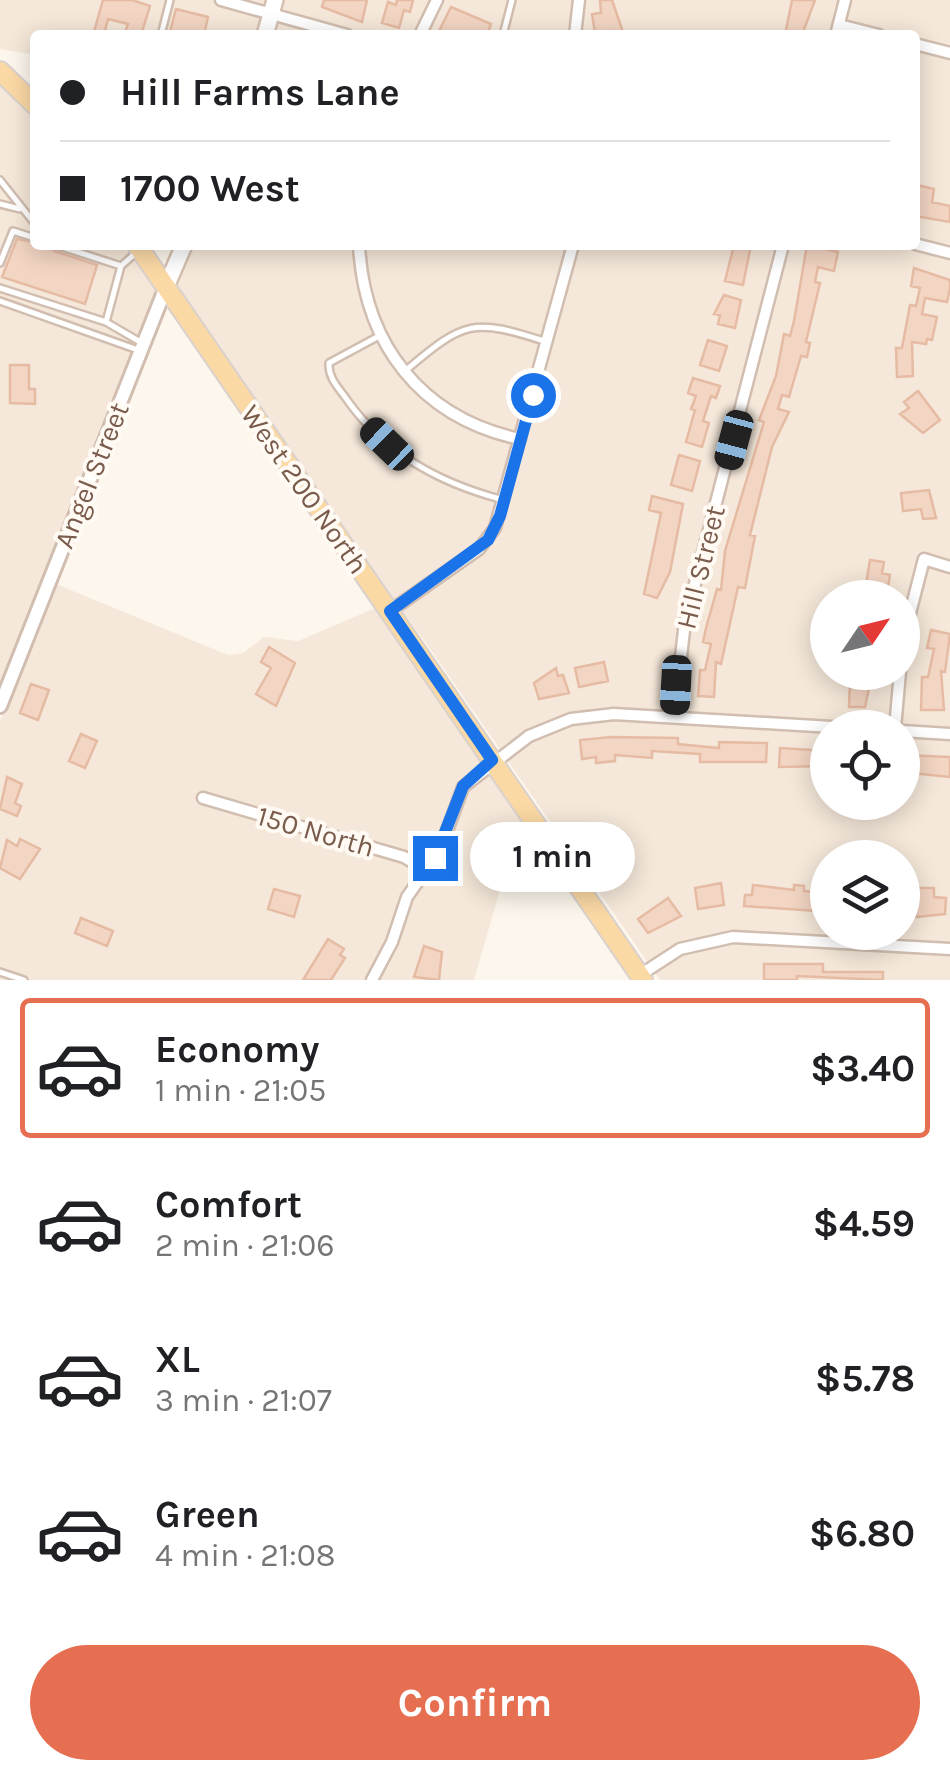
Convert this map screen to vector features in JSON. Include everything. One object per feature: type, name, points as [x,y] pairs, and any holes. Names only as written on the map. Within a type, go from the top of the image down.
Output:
[{"type":"main road","points":[[0,71],[30,100]]},
{"type":"main road","name":"West 200 North","points":[[140,250],[642,978]]},
{"type":"main road","name":"Angel Street","points":[[166,287],[182,250]]},
{"type":"street","points":[[221,0],[273,7],[334,30]]},
{"type":"street","points":[[422,30],[437,0]]},
{"type":"street","points":[[576,30],[579,0]]},
{"type":"street","points":[[837,30],[845,0]]},
{"type":"street","points":[[920,45],[950,53]]},
{"type":"street","points":[[920,245],[950,254]]},
{"type":"street","points":[[359,250],[362,278],[379,336],[403,373],[420,391],[460,419],[520,439]]},
{"type":"street","points":[[390,611],[478,549],[495,528],[572,250]]},
{"type":"street","name":"Hill Street","points":[[674,717],[684,622],[782,250]]},
{"type":"street","name":"Angel Street","points":[[0,706],[166,287]]},
{"type":"street","points":[[919,580],[924,559],[950,567]]},
{"type":"street","points":[[372,980],[392,942],[407,897],[440,850],[463,786],[492,760],[529,736],[571,719],[614,714],[810,726]]},
{"type":"street","points":[[920,732],[950,734]]},
{"type":"street","name":"150 North","points":[[203,798],[404,857],[426,870]]},
{"type":"street","points":[[642,978],[680,949],[720,938],[950,949]]},
{"type":"lane","points":[[161,30],[170,0]]},
{"type":"lane","points":[[504,30],[512,0]]},
{"type":"lane","points":[[0,180],[30,218]]},
{"type":"lane","points":[[0,204],[23,210]]},
{"type":"lane","points":[[0,264],[13,231],[30,236]]},
{"type":"lane","points":[[71,250],[120,266]]},
{"type":"lane","points":[[106,322],[120,266],[135,250]]},
{"type":"lane","points":[[0,288],[106,322],[142,348]]},
{"type":"lane","points":[[0,301],[142,348]]},
{"type":"lane","points":[[403,373],[456,330],[494,325],[548,342]]},
{"type":"lane","points":[[379,336],[329,363],[332,378],[351,406],[401,457],[456,486],[503,500]]},
{"type":"lane","points":[[0,972],[24,980]]},
{"type":"shaded area","points":[[0,0],[266,0],[259,30],[30,30],[30,54],[0,49]]},
{"type":"shaded area","points":[[272,0],[950,0],[950,980],[660,980],[431,650],[166,288],[0,706],[0,71],[30,100],[30,250],[141,250],[166,286],[181,250],[920,250],[920,30],[264,30]]},
{"type":"shaded area","points":[[56,584],[228,655],[243,653],[264,637],[298,641],[375,608],[521,817],[474,980],[0,980],[0,721]]},
{"type":"building","points":[[103,0],[132,0],[150,6],[143,30],[126,30],[128,24],[108,19],[105,30],[94,30]]},
{"type":"building","points":[[324,0],[367,0],[362,22],[322,7]]},
{"type":"building","points":[[397,0],[413,0],[410,12],[404,10],[399,28],[382,23],[388,2],[396,5]]},
{"type":"building","points":[[600,0],[612,0],[622,30],[595,30],[592,14],[601,13]]},
{"type":"building","points":[[792,0],[815,0],[804,30],[786,30]]},
{"type":"building","points":[[451,7],[491,24],[489,30],[440,30]]},
{"type":"building","points":[[176,9],[208,17],[205,30],[170,30]]},
{"type":"building","points":[[920,186],[934,189],[932,202],[950,206],[950,222],[920,217]]},
{"type":"building","points":[[17,239],[30,241],[30,250],[53,250],[97,265],[85,304],[2,277]]},
{"type":"building","points":[[733,250],[750,250],[743,285],[725,281]]},
{"type":"building","points":[[806,250],[838,252],[834,271],[818,267],[815,282],[820,283],[806,342],[810,343],[807,357],[801,356],[789,397],[782,395],[778,409],[789,412],[772,447],[750,535],[755,536],[745,588],[738,587],[721,664],[716,662],[714,697],[698,696],[700,670],[705,670],[711,644],[703,642],[717,589],[721,590],[725,551],[764,422],[759,420],[776,376],[784,334],[790,336]]},
{"type":"building","points":[[914,268],[950,280],[950,288],[947,302],[925,298],[922,314],[937,317],[932,340],[927,339],[926,344],[912,342],[913,376],[897,377],[896,348],[902,348],[910,305],[916,306],[920,288],[911,286]]},
{"type":"building","points":[[724,295],[741,300],[735,328],[718,324],[720,315],[714,314]]},
{"type":"building","points":[[708,340],[727,346],[719,371],[700,365]]},
{"type":"building","points":[[10,365],[29,365],[29,389],[35,389],[35,404],[10,403]]},
{"type":"building","points":[[693,378],[720,386],[716,398],[711,396],[703,421],[709,423],[702,447],[686,442],[695,410],[691,409],[696,396],[688,393]]},
{"type":"building","points":[[918,391],[940,420],[923,433],[900,414],[909,408],[904,402]]},
{"type":"building","points":[[679,455],[700,461],[692,491],[671,485]]},
{"type":"building","points":[[929,490],[936,518],[923,519],[921,509],[903,511],[901,493]]},
{"type":"building","points":[[652,496],[683,504],[670,572],[657,598],[644,594],[661,513],[649,510]]},
{"type":"building","points":[[870,560],[884,562],[882,573],[890,575],[889,580],[867,580]]},
{"type":"building","points":[[931,630],[950,634],[945,672],[941,671],[944,710],[921,710],[922,677],[928,677],[934,649],[927,648]]},
{"type":"building","points":[[269,647],[295,663],[276,706],[256,694],[271,668],[261,662]]},
{"type":"building","points":[[604,662],[608,681],[579,687],[575,668]]},
{"type":"building","points":[[556,668],[569,693],[539,699],[534,683]]},
{"type":"building","points":[[31,684],[49,690],[38,720],[20,713]]},
{"type":"building","points":[[850,690],[869,690],[865,707],[849,707]]},
{"type":"building","points":[[81,734],[97,741],[85,768],[69,761]]},
{"type":"building","points":[[678,738],[678,744],[719,748],[719,742],[767,743],[766,762],[700,762],[700,754],[652,751],[652,758],[615,755],[615,761],[596,763],[596,757],[582,759],[580,740]]},
{"type":"building","points":[[780,748],[810,750],[810,766],[779,767]]},
{"type":"building","points":[[920,756],[950,757],[950,777],[920,774]]},
{"type":"building","points":[[7,777],[22,784],[15,803],[21,806],[17,816],[0,809]]},
{"type":"building","points":[[20,839],[40,849],[20,879],[0,868],[7,840],[17,846]]},
{"type":"building","points":[[721,883],[724,905],[698,909],[695,888]]},
{"type":"building","points":[[753,885],[794,890],[794,885],[804,886],[804,891],[810,892],[810,911],[744,906],[745,895],[752,895]]},
{"type":"building","points":[[920,888],[934,888],[934,897],[946,898],[945,914],[920,917]]},
{"type":"building","points":[[274,889],[300,896],[294,917],[268,909]]},
{"type":"building","points":[[668,898],[681,916],[648,933],[638,919]]},
{"type":"building","points":[[81,918],[113,931],[107,946],[75,933]]},
{"type":"building","points":[[328,939],[344,949],[340,955],[345,958],[331,980],[303,980]]},
{"type":"building","points":[[424,946],[442,952],[439,980],[414,977]]},
{"type":"building","points":[[764,964],[823,964],[823,972],[883,972],[883,980],[797,976],[797,980],[764,980]]},
{"type":"route","points":[[435,858],[463,786],[492,760],[390,611],[488,540],[500,516],[533,395]]}]
